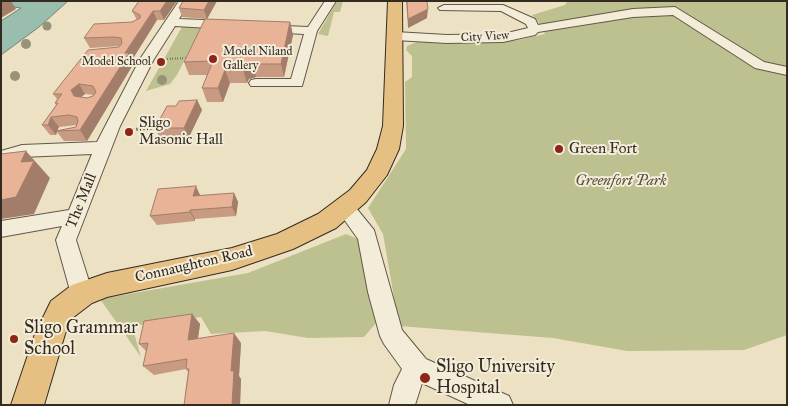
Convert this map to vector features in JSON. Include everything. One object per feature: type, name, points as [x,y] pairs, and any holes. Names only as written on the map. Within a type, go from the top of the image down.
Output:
[{"type":"main road","name":"Connaughton Road","points":[[82,294],[107,285],[232,259],[284,242],[327,221],[358,196],[376,175],[388,149],[393,126],[396,36],[395,1]]},
{"type":"main road","points":[[27,405],[50,334],[62,310],[82,294]]},
{"type":"street","name":"The Mall","points":[[82,294],[66,240],[110,131],[118,101],[152,53],[185,1]]},
{"type":"street","points":[[256,83],[297,83],[311,31],[331,1]]},
{"type":"street","name":"City View","points":[[396,36],[447,39],[503,38],[531,32],[534,28],[531,22],[502,4],[444,8]]},
{"type":"street","points":[[534,28],[676,6],[747,58],[768,67],[787,70]]},
{"type":"street","points":[[171,23],[240,26]]},
{"type":"street","points":[[256,27],[311,31]]},
{"type":"street","points":[[92,132],[110,131]]},
{"type":"street","points":[[1,157],[22,151],[103,148]]},
{"type":"street","points":[[345,208],[367,236],[392,336],[417,368],[500,405]]},
{"type":"street","points":[[1,229],[77,216]]},
{"type":"street","points":[[402,405],[407,385],[417,368]]},
{"type":"lane","points":[[154,26],[171,23]]},
{"type":"path","points":[[183,66],[191,52]]},
{"type":"path","points":[[152,53],[192,58]]},
{"type":"path","points":[[129,130],[156,128]]},
{"type":"green space","points":[[337,1],[343,1],[340,12],[334,12],[328,36],[318,34]]},
{"type":"green space","name":"Greenfort Park","points":[[567,1],[787,1],[787,335],[744,350],[627,351],[553,338],[399,326],[383,234],[368,208],[406,149],[405,82],[412,77],[412,56],[406,50],[407,46],[419,41],[472,44],[519,40],[545,34],[538,21],[532,15],[565,5]]},
{"type":"green space","points":[[183,25],[204,27],[170,84],[146,91]]},
{"type":"green space","points":[[346,234],[360,240],[376,323],[364,337],[308,338],[265,331],[211,334],[201,317],[132,326],[141,357],[100,299],[248,273]]},
{"type":"shaded area","points":[[12,1],[68,1],[39,27],[1,55],[1,21],[21,8],[7,6]]},
{"type":"building","points":[[139,1],[167,1],[160,11],[153,11],[125,53],[129,53],[80,130],[56,131],[76,127],[77,117],[69,115],[51,117],[48,125],[42,125],[58,103],[55,103],[62,94],[53,94],[88,50],[119,47],[122,43],[121,38],[114,37],[84,38],[94,24],[132,22],[140,18],[140,15],[132,11]],"holes":[[[79,84],[93,86],[96,92],[93,96],[87,98],[74,96],[71,90]]]},
{"type":"building","points":[[183,1],[209,1],[204,10],[179,8]]},
{"type":"building","points":[[407,1],[427,1],[428,9],[408,19]]},
{"type":"building","points":[[205,19],[290,22],[281,64],[252,64],[245,66],[243,70],[225,70],[218,88],[202,88],[213,61],[184,62]]},
{"type":"building","points":[[197,100],[184,128],[155,128],[167,106],[176,106],[179,101]]},
{"type":"building","points":[[26,151],[21,162],[34,161],[16,197],[1,200],[1,154]]},
{"type":"building","points":[[196,186],[193,196],[234,193],[232,207],[190,210],[190,212],[150,216],[158,189]]},
{"type":"building","points":[[192,314],[188,340],[234,333],[231,371],[234,371],[232,405],[184,405],[189,369],[186,369],[187,359],[143,366],[148,343],[139,344],[144,321]]},
{"type":"place","name":"Model Niland Gallery","points":[[213,59]]},
{"type":"place","name":"Model School","points":[[161,62]]},
{"type":"place","name":"Sligo Masonic Hall","points":[[129,132]]},
{"type":"place","name":"Green Fort","points":[[559,149]]},
{"type":"place","name":"Sligo Grammar School","points":[[14,339]]},
{"type":"place","name":"Sligo University Hospital","points":[[425,378]]}]
